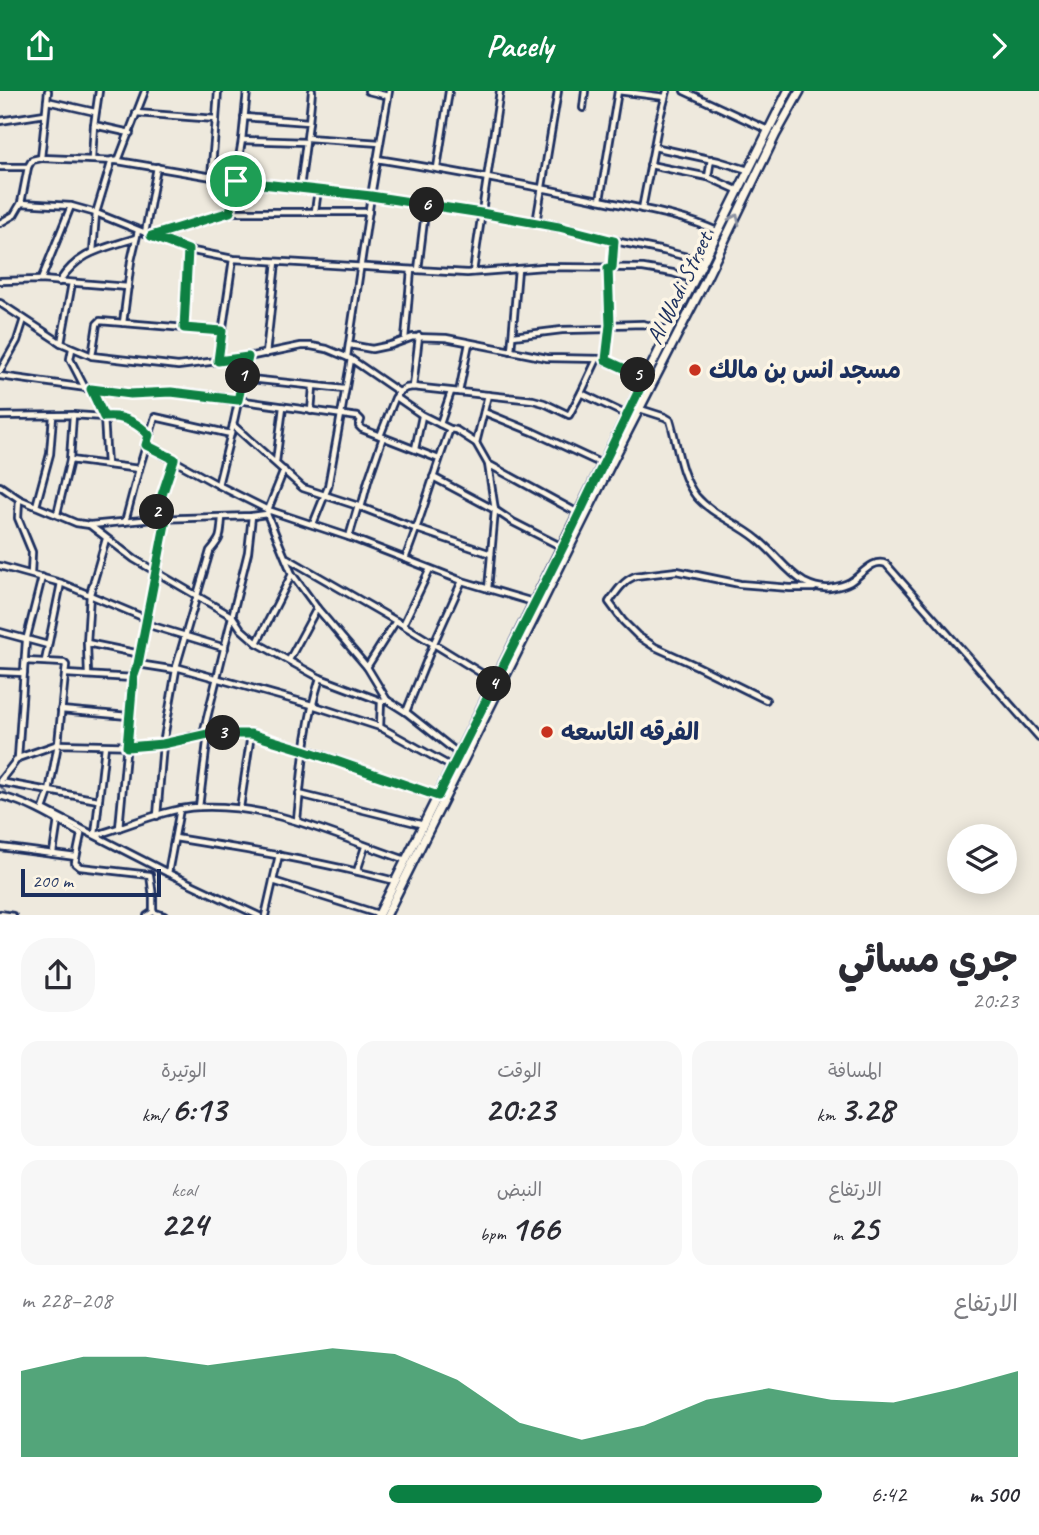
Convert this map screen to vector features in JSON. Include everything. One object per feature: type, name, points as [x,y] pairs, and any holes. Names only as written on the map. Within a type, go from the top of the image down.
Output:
[{"type":"main road","name":"Al Wadi Street","points":[[381,915],[535,608],[737,190],[788,91]]},
{"type":"main road","name":"Al Wadi Street","points":[[381,915],[395,881],[426,826],[495,681],[640,409],[776,134],[800,91]]},
{"type":"street","points":[[41,158],[48,91]]},
{"type":"street","points":[[92,159],[99,91]]},
{"type":"street","points":[[93,252],[96,213],[145,91]]},
{"type":"street","points":[[211,177],[218,91]]},
{"type":"street","points":[[230,212],[247,91]]},
{"type":"street","points":[[300,188],[312,91]]},
{"type":"street","points":[[313,524],[326,495],[341,415],[388,93],[368,91]]},
{"type":"street","points":[[438,168],[449,91]]},
{"type":"street","points":[[473,272],[500,91]]},
{"type":"street","points":[[536,223],[558,91]]},
{"type":"street","points":[[583,108],[585,91]]},
{"type":"street","points":[[600,200],[617,91],[665,97]]},
{"type":"street","points":[[642,209],[667,91]]},
{"type":"street","points":[[684,91],[768,130]]},
{"type":"street","points":[[47,101],[95,112]]},
{"type":"street","points":[[136,113],[216,119]]},
{"type":"street","points":[[0,121],[45,114]]},
{"type":"street","points":[[244,117],[309,122]]},
{"type":"street","points":[[94,125],[130,133]]},
{"type":"street","points":[[242,139],[380,143]]},
{"type":"street","points":[[654,147],[748,170]]},
{"type":"street","points":[[0,223],[15,215],[21,203],[28,167],[32,160],[92,159],[481,213],[572,230],[703,261]]},
{"type":"street","points":[[377,159],[487,177],[600,200],[688,220],[717,231]]},
{"type":"street","points":[[708,177],[710,159]]},
{"type":"street","points":[[650,165],[708,177],[737,190]]},
{"type":"street","points":[[0,167],[28,167]]},
{"type":"street","points":[[145,233],[157,167]]},
{"type":"street","points":[[315,211],[318,190]]},
{"type":"street","points":[[21,203],[71,206],[96,213],[188,250],[233,259],[473,272],[558,266],[657,269],[694,280]]},
{"type":"street","points":[[418,270],[426,204]]},
{"type":"street","points":[[41,280],[71,206]]},
{"type":"street","points":[[151,236],[230,212],[369,212]]},
{"type":"street","points":[[123,324],[138,231]]},
{"type":"street","points":[[59,282],[81,257],[136,237]]},
{"type":"street","points":[[606,360],[610,268],[614,241]]},
{"type":"street","points":[[184,328],[188,250]]},
{"type":"street","points":[[218,361],[233,259]]},
{"type":"street","points":[[265,354],[276,262]]},
{"type":"street","points":[[510,351],[518,269]]},
{"type":"street","points":[[405,339],[411,270]]},
{"type":"street","points":[[0,281],[41,280],[128,287]]},
{"type":"street","points":[[61,343],[72,283]]},
{"type":"street","points":[[0,303],[61,343],[92,356],[171,366],[311,346],[349,358],[422,415],[459,431],[475,443],[488,464],[495,510],[488,589]]},
{"type":"street","points":[[0,371],[17,341],[24,319]]},
{"type":"street","points":[[92,356],[97,322],[222,331]]},
{"type":"street","points":[[513,337],[643,324],[669,330]]},
{"type":"street","points":[[350,345],[377,349],[419,336],[446,338],[547,358],[606,360],[645,378]]},
{"type":"street","points":[[413,387],[419,336]]},
{"type":"street","points":[[459,392],[469,343]]},
{"type":"street","points":[[72,349],[70,359],[85,389]]},
{"type":"street","points":[[218,485],[248,357]]},
{"type":"street","points":[[349,537],[381,436],[397,395],[406,388],[539,401],[569,415],[597,359]]},
{"type":"street","points":[[0,376],[130,394],[171,392],[360,418],[359,426],[362,429],[439,459]]},
{"type":"street","points":[[242,378],[344,389]]},
{"type":"street","points":[[311,411],[313,387]]},
{"type":"street","points":[[91,389],[104,417],[107,465]]},
{"type":"street","points":[[440,424],[451,391]]},
{"type":"street","points":[[582,393],[627,415]]},
{"type":"street","points":[[475,443],[488,395]]},
{"type":"street","points":[[276,462],[283,407]]},
{"type":"street","points":[[640,409],[670,420],[680,463],[696,496],[719,515],[754,536],[795,576],[818,587]]},
{"type":"street","points":[[484,412],[603,464]]},
{"type":"street","points":[[57,514],[70,460],[73,415]]},
{"type":"street","points":[[415,449],[422,415]]},
{"type":"street","points":[[0,416],[114,416],[129,420],[149,435]]},
{"type":"street","points":[[36,506],[50,454],[53,416]]},
{"type":"street","points":[[125,522],[149,435],[157,416],[231,435]]},
{"type":"street","points":[[233,425],[303,488],[491,554]]},
{"type":"street","points":[[404,559],[450,429]]},
{"type":"street","points":[[146,445],[268,512],[313,524],[535,608]]},
{"type":"street","points":[[154,519],[174,459]]},
{"type":"street","points":[[70,460],[139,469]]},
{"type":"street","points":[[488,464],[579,513]]},
{"type":"street","points":[[284,470],[268,512],[292,574],[367,667],[384,700],[380,727]]},
{"type":"street","points":[[433,477],[563,547]]},
{"type":"street","points":[[0,486],[19,499],[76,523],[90,525],[154,519],[252,516],[268,512]]},
{"type":"street","points":[[19,499],[18,518],[33,552],[31,573]]},
{"type":"street","points":[[199,807],[205,734],[216,678],[248,552],[252,516]]},
{"type":"street","points":[[157,816],[163,744],[176,668],[210,551],[219,541],[222,518]]},
{"type":"street","points":[[119,828],[133,678],[166,519]]},
{"type":"street","points":[[90,525],[106,539],[156,572],[233,617],[241,629],[257,643],[320,678],[384,700],[406,712],[459,754]]},
{"type":"street","points":[[88,675],[90,594],[106,539]]},
{"type":"street","points":[[287,558],[495,681]]},
{"type":"street","points":[[766,700],[655,647],[638,636],[609,602],[625,581],[635,576],[677,571],[759,586],[831,588],[850,582],[876,562],[886,564],[1039,737]]},
{"type":"street","points":[[0,566],[61,583],[146,621],[225,648]]},
{"type":"street","points":[[403,625],[430,569]]},
{"type":"street","points":[[257,643],[292,574]]},
{"type":"street","points":[[18,758],[26,641],[42,577]]},
{"type":"street","points":[[406,712],[462,581]]},
{"type":"street","points":[[46,661],[61,583]]},
{"type":"street","points":[[289,660],[317,608]]},
{"type":"street","points":[[367,667],[396,621]]},
{"type":"street","points":[[0,632],[48,645]]},
{"type":"street","points":[[87,643],[140,654]]},
{"type":"street","points":[[25,661],[66,663],[58,744],[43,809],[168,873],[259,915]]},
{"type":"street","points":[[138,664],[176,668],[216,678],[380,727],[452,767]]},
{"type":"street","points":[[0,672],[24,673]]},
{"type":"street","points":[[66,674],[133,678]]},
{"type":"street","points":[[296,820],[304,750],[320,678]]},
{"type":"street","points":[[61,710],[128,716]]},
{"type":"street","points":[[98,800],[0,782],[2,775],[18,758],[58,744],[127,747],[163,744],[205,734],[251,734],[438,796]]},
{"type":"street","points":[[240,808],[251,734]]},
{"type":"street","points":[[95,835],[105,746]]},
{"type":"street","points":[[299,794],[426,826]]},
{"type":"street","points":[[0,796],[22,802],[81,835],[75,863],[80,867],[150,875],[153,895],[150,914],[164,915]]},
{"type":"street","points":[[95,835],[180,809],[240,808],[296,820],[406,860]]},
{"type":"street","points":[[168,873],[180,809]]},
{"type":"street","points":[[53,853],[58,820]]},
{"type":"street","points":[[175,838],[279,855],[395,881]]},
{"type":"street","points":[[0,847],[76,857]]},
{"type":"street","points":[[357,871],[365,847]]},
{"type":"street","points":[[265,915],[279,855]]},
{"type":"street","points":[[272,881],[381,915]]},
{"type":"street","points":[[0,914],[13,915]]},
{"type":"waterway","points":[[0,786],[10,797]]},
{"type":"waterway","points":[[131,856],[154,868]]},
{"type":"place","name":"مسجد انس بن مالك","points":[[695,370]]},
{"type":"place","name":"الفرقه التاسعه","points":[[547,732]]},
{"type":"route","points":[[236,181],[371,196],[481,213],[559,227],[614,241],[612,268],[608,268],[610,325],[606,360],[645,378],[438,796],[251,734],[203,734],[163,744],[127,747],[133,678],[166,519],[154,519],[174,459],[146,445],[149,435],[138,425],[114,416],[104,417],[91,389],[130,394],[171,392],[238,400],[248,357],[218,361],[222,331],[184,328],[188,250],[151,236],[230,212],[236,181]]}]
